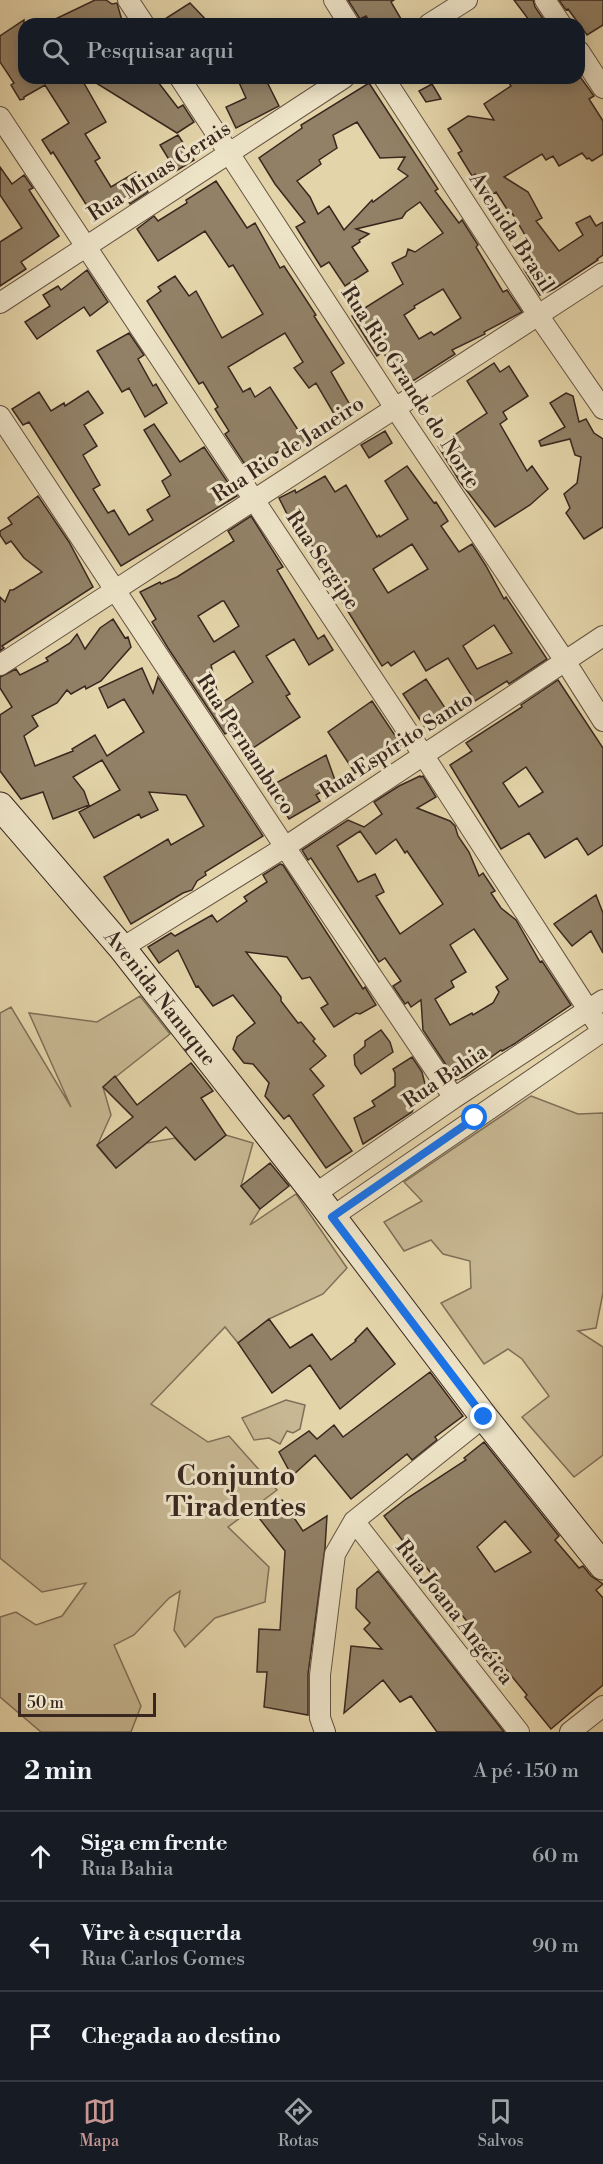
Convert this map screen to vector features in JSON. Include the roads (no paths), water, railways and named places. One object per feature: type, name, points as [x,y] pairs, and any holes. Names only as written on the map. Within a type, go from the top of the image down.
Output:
[{"type":"main road","name":"Avenida Nanuque","points":[[0,806],[122,948],[315,1194],[484,1417],[603,1566]]},
{"type":"street","points":[[128,0],[140,18]]},
{"type":"street","points":[[334,0],[345,18]]},
{"type":"street","points":[[438,18],[467,0]]},
{"type":"street","points":[[545,0],[557,18]]},
{"type":"street","points":[[585,60],[603,88]]},
{"type":"street","name":"Rua Rio Grande do Norte","points":[[184,84],[603,721]]},
{"type":"street","name":"Rua Minas Gerais","points":[[0,303],[335,84]]},
{"type":"street","name":"Avenida Brasil","points":[[388,84],[538,315],[603,409]]},
{"type":"street","name":"Rua Sergipe","points":[[0,117],[424,756],[595,1005],[603,1031]]},
{"type":"street","name":"Rua Rio de Janeiro","points":[[0,665],[603,273]]},
{"type":"street","name":"Rua Pernambuco","points":[[0,416],[454,1098]]},
{"type":"street","name":"Rua Espírito Santo","points":[[122,948],[285,847],[603,636]]},
{"type":"street","name":"Rua Bahia","points":[[315,1194],[454,1098],[595,1005]]},
{"type":"street","points":[[332,1217],[603,1031]]},
{"type":"street","points":[[325,1732],[320,1718],[320,1675],[335,1554],[354,1521],[484,1417]]},
{"type":"street","name":"Rua Joana Angéica","points":[[354,1521],[519,1732]]},
{"type":"street","points":[[570,1732],[603,1706]]},
{"type":"district","name":"Conjunto Tiradentes","points":[[236,1492]]}]
